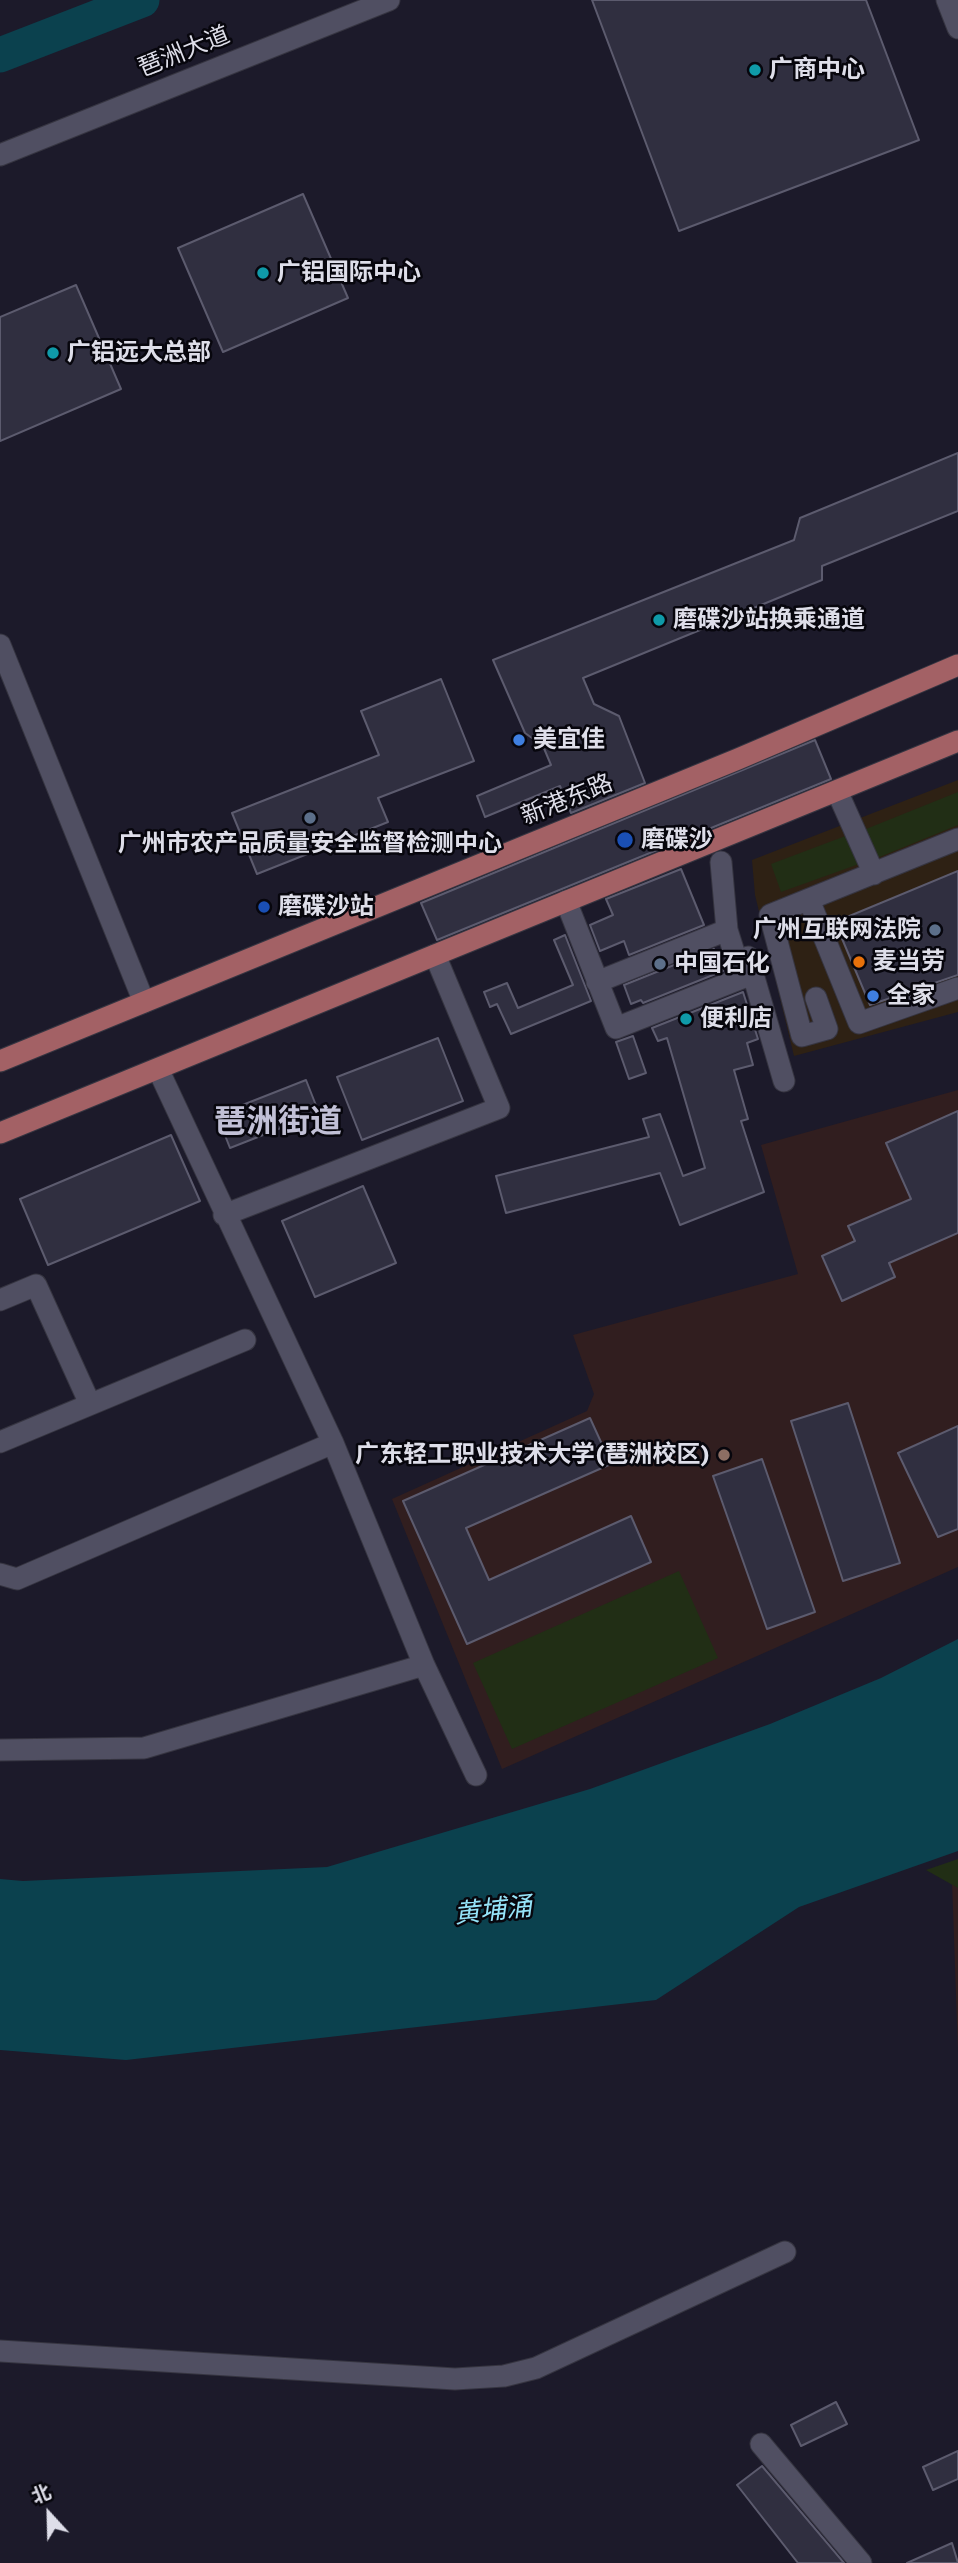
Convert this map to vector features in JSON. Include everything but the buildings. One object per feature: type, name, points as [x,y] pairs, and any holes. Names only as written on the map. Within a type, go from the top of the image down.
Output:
[{"type":"main road","name":"新港东路","points":[[0,1061],[958,665]]},
{"type":"main road","points":[[0,1133],[958,741]]},
{"type":"street","name":"琶洲大道","points":[[0,155],[388,0]]},
{"type":"street","points":[[947,0],[958,29]]},
{"type":"street","points":[[0,645],[144,1002]]},
{"type":"street","points":[[837,791],[874,874]]},
{"type":"street","points":[[816,998],[827,1029],[802,1036],[770,915],[958,839]]},
{"type":"street","points":[[715,841],[784,1082]]},
{"type":"street","points":[[566,901],[616,1028],[742,978],[727,930],[721,862]]},
{"type":"street","points":[[809,900],[859,1023],[958,988]]},
{"type":"street","points":[[597,982],[727,930]]},
{"type":"street","points":[[224,1215],[499,1108],[435,955]]},
{"type":"street","points":[[158,1069],[333,1443],[424,1665],[475,1775]]},
{"type":"street","points":[[0,1300],[36,1285],[90,1404]]},
{"type":"street","points":[[0,1442],[245,1340]]},
{"type":"street","points":[[6,1580],[333,1443]]},
{"type":"street","points":[[0,1750],[144,1748],[424,1665]]},
{"type":"street","points":[[0,2351],[455,2379],[504,2376],[536,2368],[785,2252]]},
{"type":"street","points":[[761,2444],[860,2563]]},
{"type":"shaded area","points":[[958,780],[958,1012],[794,1056],[755,895],[752,860]]},
{"type":"shaded area","name":"广东轻工职业技术大学(琶洲校区)","points":[[958,1090],[958,1567],[502,1769],[392,1499],[587,1411],[594,1394],[573,1335],[798,1274],[761,1145]]},
{"type":"shaded area","points":[[958,1879],[958,2052],[952,1881]]},
{"type":"green space","points":[[958,792],[958,825],[877,858],[866,829]]},
{"type":"green space","points":[[848,835],[859,864],[781,892],[771,864]]},
{"type":"green space","points":[[679,1571],[718,1658],[512,1749],[473,1663]]},
{"type":"green space","points":[[958,1859],[958,1888],[926,1870]]},
{"type":"water","name":"黄埔涌","points":[[958,1639],[958,1851],[799,1907],[656,2000],[126,2060],[0,2050],[0,1879],[23,1881],[327,1867],[590,1789],[770,1724],[881,1678]]},
{"type":"waterway","points":[[0,55],[142,0]]},
{"type":"place","name":"广商中心","points":[[755,70]]},
{"type":"place","name":"广铝国际中心","points":[[263,273]]},
{"type":"place","name":"广铝远大总部","points":[[53,353]]},
{"type":"place","name":"磨碟沙站换乘通道","points":[[659,620]]},
{"type":"place","name":"美宜佳","points":[[519,740]]},
{"type":"place","name":"广州市农产品质量安全监督检测中心","points":[[310,818]]},
{"type":"place","name":"磨碟沙","points":[[625,840]]},
{"type":"place","name":"磨碟沙站","points":[[264,907]]},
{"type":"place","name":"广州互联网法院","points":[[935,930]]},
{"type":"place","name":"麦当劳","points":[[859,962]]},
{"type":"place","name":"中国石化","points":[[660,964]]},
{"type":"place","name":"全家","points":[[873,996]]},
{"type":"place","name":"便利店","points":[[686,1019]]},
{"type":"place","name":"广东轻工职业技术大学(琶洲校区)","points":[[724,1455]]},
{"type":"district","name":"琶洲街道","points":[[278,1123]]}]
